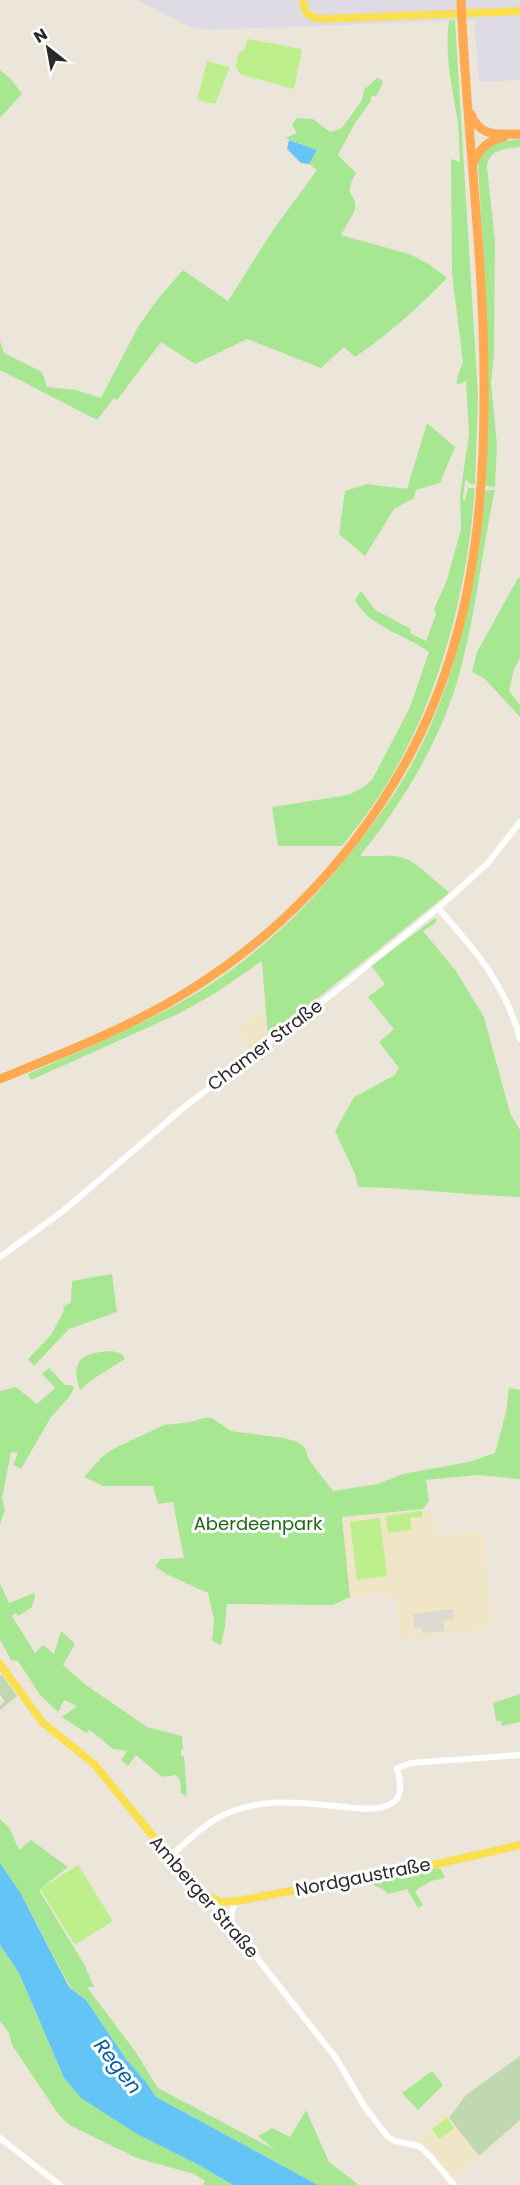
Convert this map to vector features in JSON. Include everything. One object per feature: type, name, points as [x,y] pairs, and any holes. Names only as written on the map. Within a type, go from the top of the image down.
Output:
[{"type":"highway","points":[[0,1079],[126,1025],[171,1001],[243,953],[276,926],[321,881],[346,852],[378,808],[395,782],[437,694],[461,618],[473,558],[482,477],[484,359],[461,1]]},
{"type":"highway","points":[[467,100],[471,116],[478,128],[492,133],[519,134]]},
{"type":"highway","points":[[472,168],[479,151],[489,142],[519,134]]},
{"type":"main road","points":[[303,0],[305,12],[322,19],[520,11]]},
{"type":"main road","name":"Amberger Straße","points":[[0,1664],[42,1722],[94,1764],[170,1857],[206,1896]]},
{"type":"main road","name":"Nordgaustraße","points":[[206,1896],[221,1902],[237,1901],[437,1864],[520,1845]]},
{"type":"street","name":"Chamer Straße","points":[[0,1257],[63,1211],[183,1108],[336,991],[438,908],[488,862],[520,822]]},
{"type":"street","points":[[438,908],[494,976],[508,1003],[520,1039]]},
{"type":"street","points":[[170,1857],[215,1819],[251,1805],[288,1802],[367,1809],[386,1807],[395,1801],[401,1790],[397,1768],[411,1763],[520,1755]]},
{"type":"street","name":"Amberger Straße","points":[[206,1896],[336,2058],[364,2106],[388,2137],[395,2141],[419,2146],[454,2185]]},
{"type":"street","points":[[231,1925],[232,1910],[237,1901]]},
{"type":"street","points":[[0,2138],[60,2185]]},
{"type":"shaded area","points":[[138,0],[520,0],[520,80],[479,82],[474,20],[211,30],[188,26]]},
{"type":"shaded area","points":[[265,1009],[267,1037],[251,1051],[237,1027]]},
{"type":"shaded area","points":[[423,1509],[437,1518],[439,1535],[483,1530],[492,1625],[487,1629],[402,1640],[396,1602],[392,1595],[382,1593],[350,1597],[342,1517]]},
{"type":"shaded area","points":[[453,1609],[455,1619],[443,1621],[445,1631],[422,1633],[422,1628],[415,1628],[413,1614]]},
{"type":"shaded area","points":[[444,2111],[479,2156],[452,2177],[419,2139]]},
{"type":"green space","points":[[455,20],[478,396],[475,485],[465,481],[463,499],[465,500],[468,488],[475,488],[472,524],[460,595],[441,665],[415,731],[393,774],[365,816],[342,846],[278,846],[272,807],[348,795],[372,780],[410,707],[429,652],[379,624],[362,610],[355,600],[361,591],[375,610],[411,629],[410,633],[426,641],[436,614],[434,609],[447,580],[461,529],[460,495],[469,434],[466,381],[457,385],[463,362],[452,274],[451,159],[460,162],[458,124],[448,60],[448,34],[449,21]]},
{"type":"green space","points":[[248,39],[302,49],[294,89],[240,74],[236,68],[238,53],[244,50]]},
{"type":"green space","points":[[207,61],[230,67],[215,104],[197,100]]},
{"type":"green space","points":[[0,70],[11,79],[22,94],[0,118]]},
{"type":"green space","points":[[377,78],[383,82],[377,95],[371,97],[371,101],[355,123],[338,155],[356,173],[350,187],[355,209],[341,235],[412,255],[447,278],[380,339],[355,357],[344,347],[321,368],[247,339],[195,364],[161,342],[117,400],[114,398],[97,420],[0,370],[0,341],[4,353],[42,372],[47,387],[76,390],[101,398],[138,327],[157,300],[183,270],[228,301],[271,233],[317,170],[309,164],[317,150],[285,138],[297,133],[292,125],[297,118],[313,119],[330,132],[342,128],[362,100],[364,90]]},
{"type":"green space","points":[[520,139],[520,147],[503,149],[494,153],[487,167],[495,241],[494,355],[491,383],[497,445],[495,487],[486,486],[488,392],[486,301],[478,166],[483,153],[488,148],[506,141]]},
{"type":"green space","points":[[427,423],[455,447],[440,483],[416,490],[414,498],[394,509],[365,556],[339,534],[345,491],[367,484],[407,489]]},
{"type":"green space","points":[[495,490],[463,659],[449,705],[440,729],[417,774],[390,816],[360,856],[405,858],[421,868],[449,893],[268,1038],[262,961],[214,994],[178,1014],[31,1080],[28,1074],[158,1014],[220,978],[257,950],[293,918],[360,842],[402,782],[426,737],[440,703],[462,634],[470,598],[485,491]]},
{"type":"green space","points":[[520,578],[520,658],[514,669],[509,691],[520,705],[520,717],[485,679],[472,672],[477,652]]},
{"type":"green space","points":[[435,918],[437,920],[434,924],[423,931],[456,971],[484,1017],[510,1113],[520,1130],[520,1197],[358,1187],[355,1174],[335,1131],[354,1097],[395,1075],[399,1068],[379,1042],[394,1029],[368,997],[385,984],[371,966]]},
{"type":"green space","points":[[112,1274],[117,1312],[69,1329],[34,1366],[28,1359],[51,1335],[64,1310],[63,1307],[71,1302],[72,1281]]},
{"type":"green space","points":[[112,1351],[122,1354],[125,1359],[80,1390],[76,1371],[81,1360],[94,1353]]},
{"type":"green space","points":[[49,1368],[65,1385],[71,1385],[74,1388],[70,1396],[51,1417],[21,1469],[13,1465],[18,1453],[11,1452],[2,1499],[5,1510],[0,1524],[0,1391],[16,1387],[37,1404],[55,1388],[42,1374]]},
{"type":"green space","name":"Aberdeenpark","points":[[509,1388],[520,1390],[520,1479],[477,1475],[426,1480],[429,1501],[423,1509],[342,1517],[350,1597],[333,1605],[227,1604],[221,1645],[212,1641],[214,1620],[208,1593],[166,1574],[155,1566],[161,1559],[184,1558],[173,1502],[158,1504],[153,1486],[103,1486],[84,1477],[101,1458],[113,1449],[164,1425],[212,1418],[231,1431],[298,1442],[305,1448],[309,1460],[333,1491],[378,1484],[403,1474],[469,1462],[495,1453],[506,1412]]},
{"type":"green space","points":[[422,1511],[422,1517],[410,1518],[412,1530],[388,1533],[386,1516]]},
{"type":"green space","points":[[380,1518],[387,1576],[357,1580],[350,1522]]},
{"type":"green space","points":[[0,1583],[9,1603],[34,1593],[32,1607],[18,1616],[16,1613],[12,1616],[35,1653],[43,1645],[54,1654],[61,1631],[75,1644],[63,1665],[86,1685],[147,1727],[182,1736],[181,1756],[184,1756],[187,1796],[181,1793],[180,1780],[176,1775],[162,1777],[136,1755],[128,1766],[121,1760],[127,1751],[113,1749],[90,1730],[86,1733],[62,1717],[77,1706],[64,1700],[58,1712],[40,1695],[18,1661],[11,1660],[0,1640]]},
{"type":"green space","points":[[2,1675],[17,1696],[0,1710],[0,1706],[5,1701],[0,1695],[0,1676]]},
{"type":"green space","points":[[520,1694],[520,1722],[502,1726],[501,1721],[496,1721],[493,1703]]},
{"type":"green space","points":[[0,1819],[10,1829],[19,1850],[31,1840],[68,1867],[39,1890],[84,1964],[94,1987],[87,1987],[135,2051],[158,2088],[275,2150],[258,2136],[272,2128],[290,2137],[306,2110],[329,2162],[359,2185],[318,2185],[156,2097],[126,2059],[86,2000],[70,1987],[20,1892],[0,1863]]},
{"type":"green space","points":[[78,1865],[113,1921],[75,1945],[40,1889]]},
{"type":"green space","points":[[431,1868],[441,1869],[445,1878],[431,1881],[415,1891],[423,1905],[418,1908],[407,1889],[388,1894],[369,1880]]},
{"type":"green space","points":[[0,1945],[19,1973],[64,2078],[137,2134],[233,2185],[203,2185],[205,2181],[194,2174],[137,2158],[71,2126],[59,2115],[12,2045],[9,2033],[0,2021]]},
{"type":"green space","points":[[520,2056],[520,2120],[479,2156],[449,2118],[466,2095]]},
{"type":"green space","points":[[432,2071],[443,2085],[418,2110],[402,2093]]},
{"type":"green space","points":[[447,2118],[454,2128],[439,2139],[432,2129]]},
{"type":"water","points":[[289,140],[317,150],[309,164],[301,163],[287,149]]},
{"type":"water","name":"Regen","points":[[0,1863],[20,1892],[69,1987],[86,2000],[126,2059],[156,2097],[318,2185],[233,2185],[137,2134],[81,2098],[64,2078],[19,1973],[0,1945]]}]
